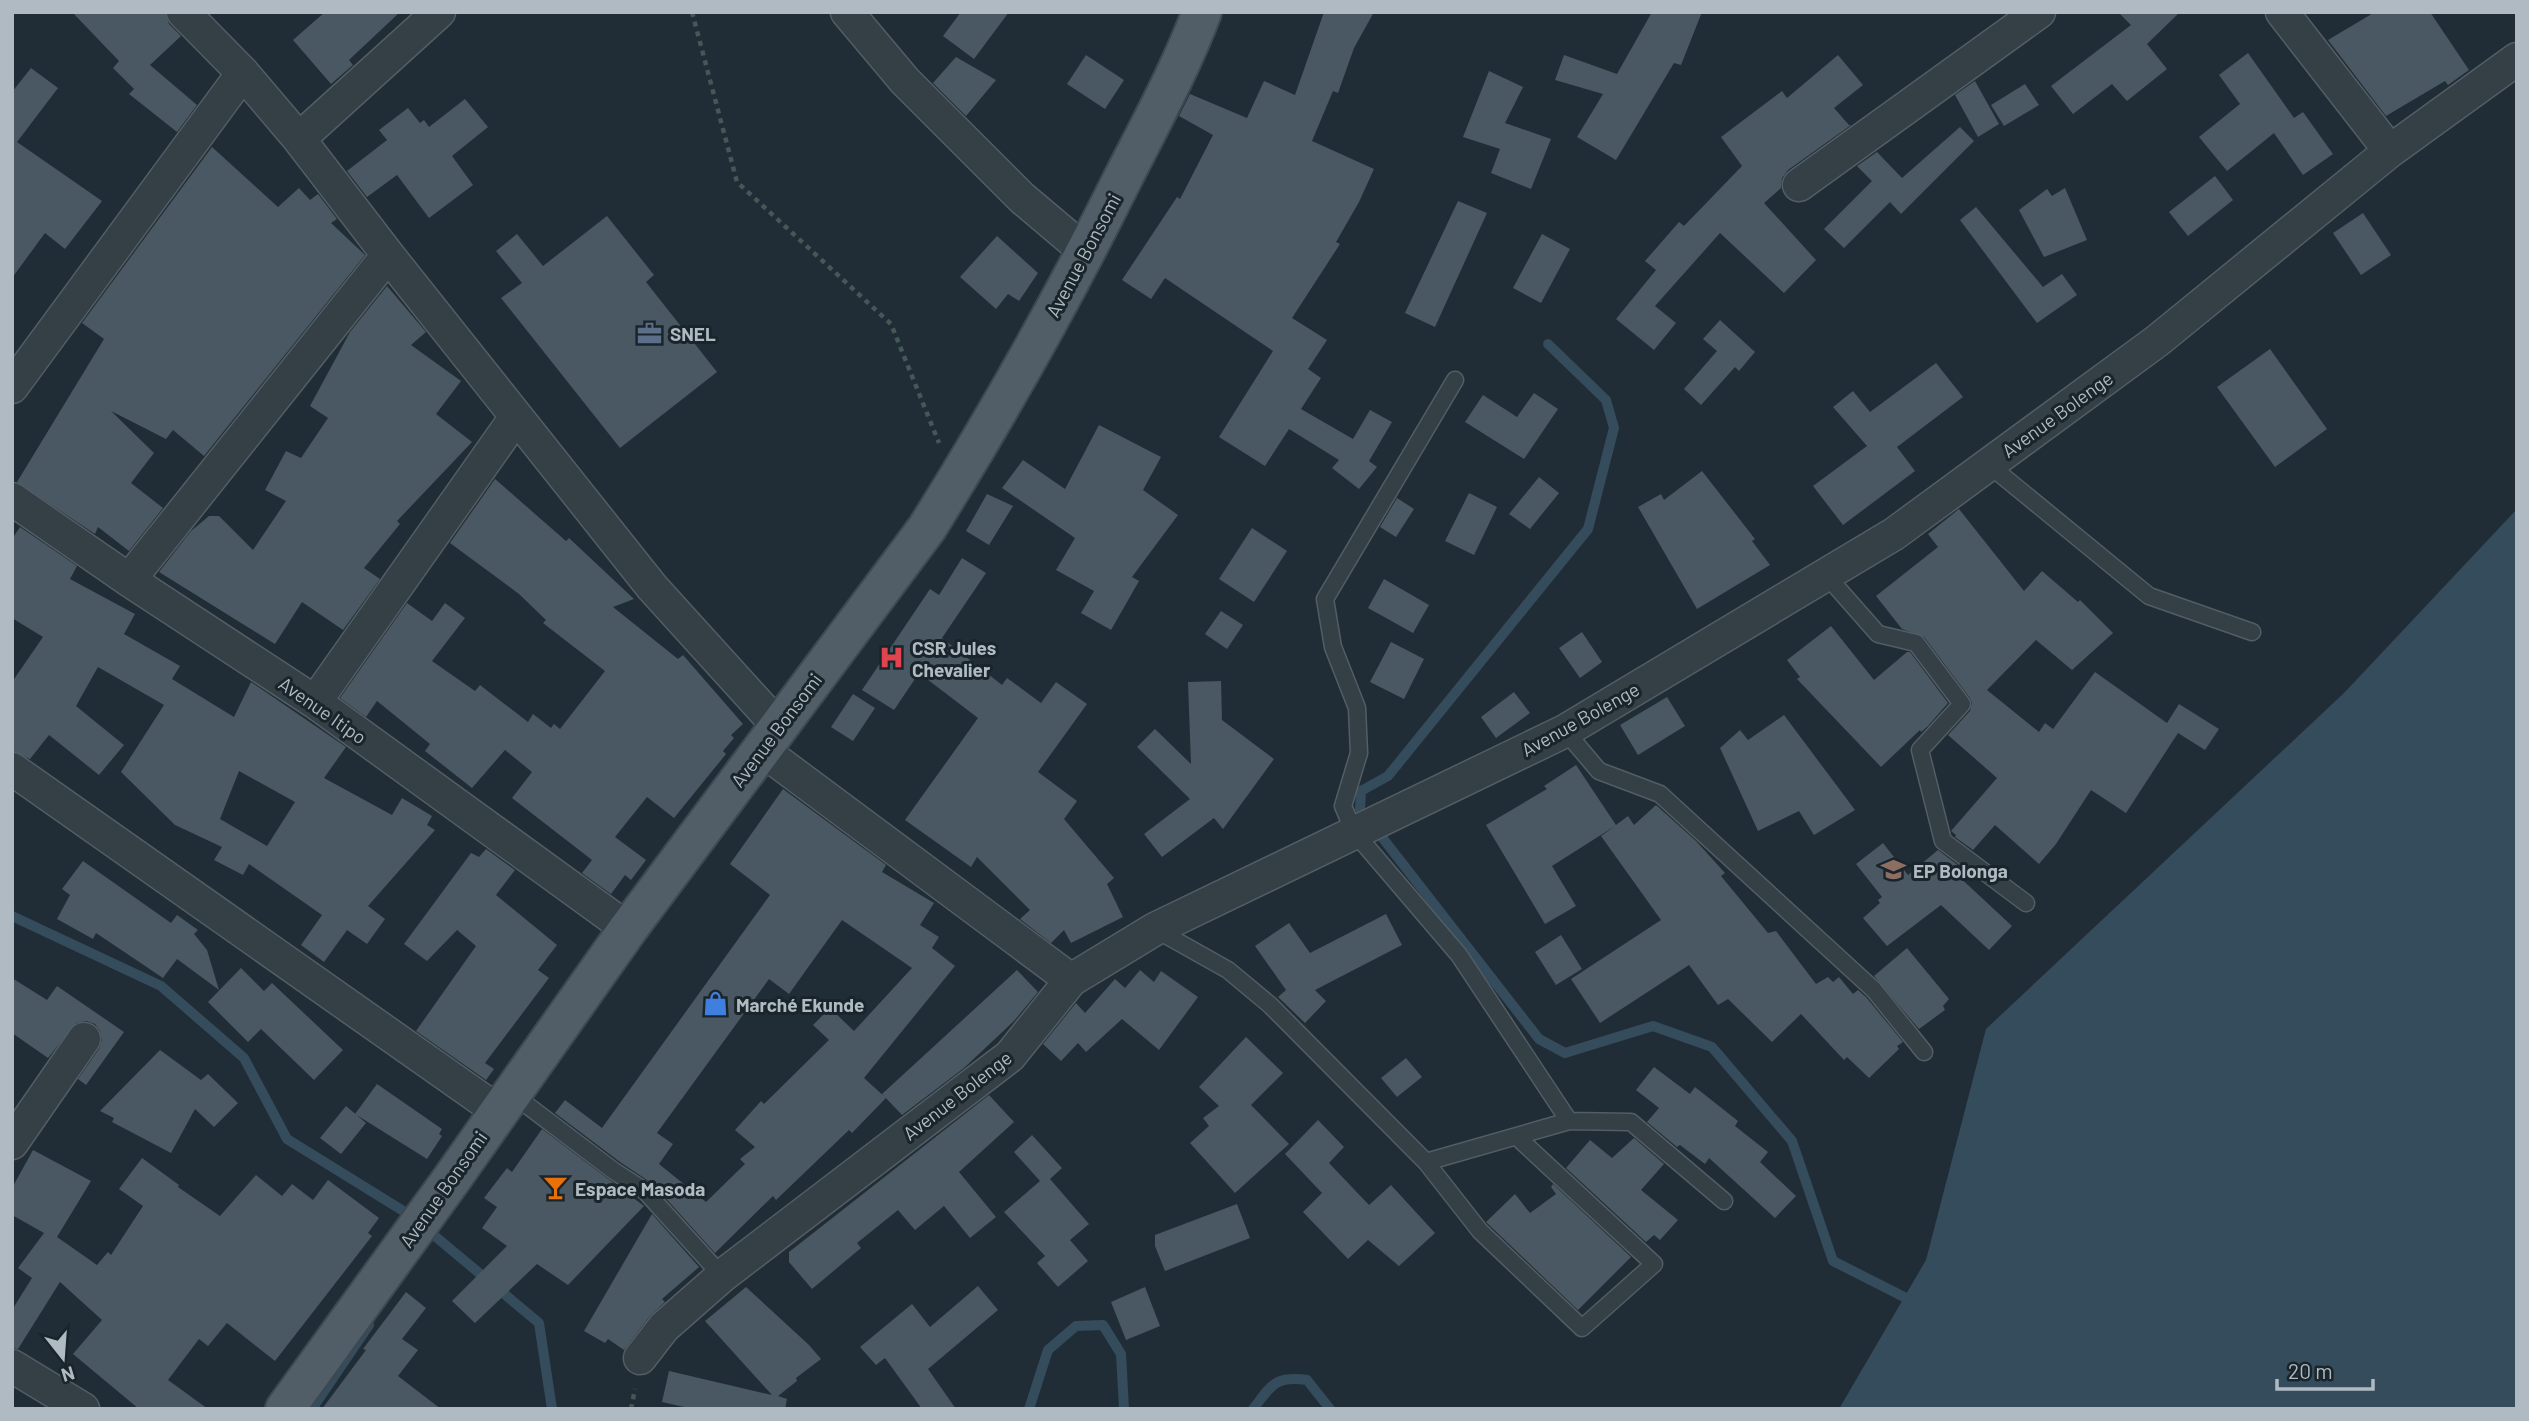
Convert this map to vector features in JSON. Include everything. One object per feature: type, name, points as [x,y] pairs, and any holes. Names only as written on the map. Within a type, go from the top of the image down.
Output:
[{"type":"main road","name":"Avenue Bonsomi","points":[[285,1409],[628,929],[927,528],[1086,252],[1187,52],[1202,12]]},
{"type":"street","points":[[183,12],[243,73],[299,139],[770,738],[1071,980]]},
{"type":"street","points":[[299,139],[439,12]]},
{"type":"street","points":[[847,12],[905,81],[1012,188],[1086,252]]},
{"type":"street","points":[[1799,185],[2039,12]]},
{"type":"street","points":[[2282,12],[2390,152]]},
{"type":"street","name":"Avenue Bolenge","points":[[640,1358],[664,1327],[722,1276],[1010,1056],[1071,980],[1155,929],[1565,731],[1894,534],[2157,341],[2390,152],[2517,59]]},
{"type":"street","points":[[12,387],[243,73]]},
{"type":"street","points":[[129,580],[388,255]]},
{"type":"street","points":[[315,702],[516,417]]},
{"type":"street","name":"Avenue Itipo","points":[[12,499],[129,580],[315,702],[628,929]]},
{"type":"street","points":[[12,769],[505,1102]]},
{"type":"street","points":[[12,1143],[84,1039]]},
{"type":"street","points":[[12,1366],[83,1409]]},
{"type":"lane","points":[[1455,380],[1325,599],[1333,647],[1357,708],[1359,754],[1343,806],[1356,831],[1459,955],[1569,1121]]},
{"type":"lane","points":[[1988,464],[2149,596],[2252,632]]},
{"type":"lane","points":[[1826,575],[1878,635],[1916,643],[1962,704],[1920,750],[1943,841],[2026,903]]},
{"type":"lane","points":[[1565,731],[1599,771],[1660,794],[1874,990],[1924,1052]]},
{"type":"lane","points":[[1155,929],[1228,970],[1270,1005],[1426,1162],[1480,1231],[1582,1328],[1654,1264],[1517,1136]]},
{"type":"lane","points":[[505,1102],[645,1191],[722,1276]]},
{"type":"lane","points":[[1426,1162],[1569,1121],[1631,1122],[1724,1201]]},
{"type":"path","points":[[692,12],[737,182],[891,324],[955,483]]},
{"type":"water","points":[[2517,509],[2517,1409],[1839,1409],[1926,1260],[1986,1029],[2345,692]]},
{"type":"building","points":[[72,12],[165,12],[169,24],[181,36],[150,65],[197,105],[177,132],[129,94],[134,89],[113,68],[119,61]]},
{"type":"building","points":[[325,12],[400,12],[349,60],[353,65],[331,84],[293,40]]},
{"type":"building","points":[[961,12],[1009,12],[974,59],[943,36]]},
{"type":"building","points":[[1324,12],[1374,12],[1354,48],[1338,93],[1333,91],[1312,141],[1374,169],[1336,242],[1340,244],[1292,318],[1327,340],[1308,369],[1321,378],[1301,409],[1353,439],[1370,410],[1392,422],[1369,461],[1377,467],[1359,489],[1332,468],[1339,460],[1289,429],[1265,466],[1219,437],[1273,351],[1165,278],[1151,299],[1122,280],[1177,197],[1180,199],[1213,135],[1179,116],[1190,94],[1247,118],[1264,81],[1295,95]]},
{"type":"building","points":[[1652,12],[1702,12],[1681,65],[1674,63],[1616,160],[1577,137],[1603,94],[1555,80],[1564,55],[1617,74]]},
{"type":"building","points":[[2118,12],[2180,12],[2147,44],[2167,69],[2127,101],[2112,84],[2073,114],[2051,86],[2131,25]]},
{"type":"building","points":[[2375,12],[2430,12],[2469,70],[2448,85],[2445,81],[2386,116],[2328,40]]},
{"type":"building","points":[[2248,53],[2294,118],[2303,112],[2333,154],[2303,175],[2274,133],[2227,171],[2199,137],[2240,104],[2219,75]]},
{"type":"building","points":[[1086,55],[1124,80],[1105,109],[1067,84]]},
{"type":"building","points":[[1838,55],[1863,85],[1834,108],[1851,125],[1788,170],[1782,178],[1781,188],[1764,203],[1816,260],[1784,293],[1720,233],[1655,306],[1676,323],[1654,350],[1616,319],[1656,270],[1645,261],[1679,222],[1684,226],[1742,166],[1721,137],[1782,91],[1787,98]]},
{"type":"building","points":[[956,57],[996,80],[966,116],[933,83]]},
{"type":"building","points":[[31,68],[58,88],[17,142],[102,201],[65,249],[45,233],[12,278],[12,92]]},
{"type":"building","points":[[1489,71],[1523,87],[1505,123],[1551,139],[1531,189],[1491,173],[1500,149],[1463,137]]},
{"type":"building","points":[[1975,81],[1999,124],[1978,137],[1955,95]]},
{"type":"building","points":[[2025,84],[2039,105],[2004,126],[1991,105]]},
{"type":"building","points":[[465,99],[488,127],[452,156],[473,185],[429,218],[397,175],[367,197],[347,171],[387,140],[379,130],[408,108],[420,123],[424,120],[429,127]]},
{"type":"building","points":[[1960,127],[1974,141],[1901,214],[1890,202],[1844,248],[1824,229],[1872,181],[1857,166],[1877,152],[1902,178]]},
{"type":"building","points":[[212,147],[278,207],[299,188],[310,200],[318,194],[337,219],[331,223],[365,255],[204,456],[173,430],[166,439],[111,411],[154,453],[131,483],[163,508],[129,551],[98,527],[95,534],[17,482],[104,339],[82,323]]},
{"type":"building","points":[[2215,176],[2233,200],[2188,236],[2169,212]]},
{"type":"building","points":[[2065,188],[2087,240],[2044,257],[2019,210],[2047,189],[2052,196]]},
{"type":"building","points":[[1458,201],[1487,213],[1435,327],[1405,313]]},
{"type":"building","points":[[1976,207],[2043,287],[2062,274],[2077,295],[2037,323],[1960,220]]},
{"type":"building","points":[[2363,213],[2391,255],[2361,275],[2333,233]]},
{"type":"building","points":[[607,216],[654,275],[646,282],[717,372],[620,448],[501,298],[522,283],[496,251],[517,234],[543,266]]},
{"type":"building","points":[[1542,234],[1570,249],[1541,303],[1513,288]]},
{"type":"building","points":[[997,236],[1038,273],[1019,301],[1008,294],[996,309],[960,277]]},
{"type":"building","points":[[387,286],[426,332],[411,345],[461,381],[436,414],[472,442],[397,521],[400,524],[364,568],[380,579],[343,630],[302,602],[275,644],[159,572],[191,531],[209,516],[219,516],[253,550],[286,501],[265,490],[286,451],[301,458],[328,418],[310,406],[350,332]]},
{"type":"building","points":[[1720,320],[1755,352],[1739,371],[1735,367],[1701,405],[1684,389],[1717,351],[1703,339]]},
{"type":"building","points":[[2270,349],[2327,429],[2275,467],[2217,387]]},
{"type":"building","points":[[1936,363],[1963,397],[1897,447],[1915,471],[1843,525],[1813,486],[1867,446],[1833,407],[1853,391],[1870,412]]},
{"type":"building","points":[[1534,393],[1558,409],[1524,459],[1465,422],[1483,395],[1517,417]]},
{"type":"building","points":[[1099,425],[1161,457],[1143,490],[1178,515],[1132,577],[1139,581],[1111,630],[1081,613],[1094,591],[1056,570],[1075,538],[1002,488],[1023,460],[1065,489]]},
{"type":"building","points":[[1702,471],[1755,539],[1752,541],[1770,565],[1697,609],[1638,507],[1661,494],[1664,500]]},
{"type":"building","points":[[1539,477],[1559,493],[1530,529],[1509,514]]},
{"type":"building","points":[[495,479],[566,541],[569,538],[634,599],[613,607],[678,659],[683,655],[743,724],[731,735],[734,738],[723,751],[726,754],[674,818],[647,797],[615,837],[646,860],[631,880],[625,875],[611,894],[582,873],[592,860],[512,798],[532,772],[505,750],[472,788],[425,751],[430,744],[377,701],[366,717],[340,698],[407,603],[432,621],[445,603],[465,618],[432,661],[475,691],[480,685],[528,722],[533,714],[551,728],[554,724],[560,729],[605,671],[543,623],[546,620],[519,594],[450,543]]},
{"type":"building","points":[[1469,493],[1497,507],[1474,555],[1445,541]]},
{"type":"building","points":[[987,494],[1013,506],[989,545],[966,531]]},
{"type":"building","points":[[1397,498],[1414,509],[1396,537],[1380,527]]},
{"type":"building","points":[[1959,509],[2024,591],[2042,571],[2078,602],[2080,600],[2113,633],[2072,670],[2036,640],[1987,690],[2039,732],[2045,723],[2053,729],[2095,672],[2167,723],[2179,704],[2219,729],[2205,750],[2178,733],[2126,813],[2091,790],[2056,844],[2039,864],[1995,825],[1973,850],[1951,831],[1997,778],[1948,735],[1970,711],[1970,698],[1924,637],[1902,629],[1876,596],[1938,547],[1928,534]]},
{"type":"building","points":[[20,527],[77,566],[70,579],[135,614],[124,634],[180,666],[172,679],[234,717],[251,682],[346,747],[324,778],[392,815],[402,798],[432,816],[427,825],[435,830],[368,906],[385,919],[367,944],[347,930],[324,962],[301,945],[322,915],[249,864],[243,875],[214,860],[222,847],[175,825],[121,772],[164,705],[98,667],[76,706],[124,745],[99,775],[49,735],[30,759],[12,751],[12,682],[43,637],[12,618],[12,539]],"holes":[[[239,771],[295,802],[267,846],[220,819]]]},
{"type":"building","points":[[1252,528],[1287,551],[1254,602],[1219,579]]},
{"type":"building","points":[[962,558],[986,573],[942,638],[1002,685],[1007,678],[1041,703],[1056,682],[1087,704],[1038,772],[1077,801],[1064,819],[1114,878],[1107,884],[1123,917],[1071,943],[1064,930],[1051,943],[1020,919],[1030,910],[977,857],[971,867],[905,820],[978,718],[919,673],[894,710],[862,690],[930,589],[939,595]]},
{"type":"building","points":[[1384,579],[1429,605],[1413,633],[1368,608]]},
{"type":"building","points":[[1221,611],[1243,625],[1227,649],[1205,634]]},
{"type":"building","points":[[1831,626],[1874,680],[1910,652],[1948,703],[1928,726],[1921,732],[1920,730],[1881,767],[1797,679],[1800,677],[1787,660]]},
{"type":"building","points":[[1582,632],[1602,662],[1580,678],[1559,648]]},
{"type":"building","points":[[1391,642],[1424,659],[1404,699],[1370,682]]},
{"type":"building","points":[[1221,681],[1222,720],[1274,759],[1223,829],[1214,818],[1162,857],[1144,834],[1190,799],[1137,747],[1155,729],[1191,764],[1188,682]]},
{"type":"building","points":[[1514,692],[1530,713],[1496,738],[1481,717]]},
{"type":"building","points":[[853,694],[875,708],[853,741],[831,727]]},
{"type":"building","points":[[1667,697],[1685,726],[1638,755],[1620,725]]},
{"type":"building","points":[[1784,715],[1855,810],[1814,835],[1799,811],[1758,831],[1720,748],[1740,730],[1748,740]]},
{"type":"building","points":[[1576,765],[1616,825],[1628,816],[1634,825],[1656,805],[1696,841],[1725,873],[1721,876],[1768,933],[1776,931],[1816,984],[1828,977],[1833,982],[1839,977],[1853,994],[1858,990],[1866,997],[1903,1042],[1897,1046],[1899,1049],[1869,1078],[1847,1057],[1844,1060],[1801,1014],[1772,1042],[1728,999],[1718,1005],[1689,965],[1600,1023],[1571,979],[1661,920],[1601,836],[1615,826],[1552,866],[1576,906],[1545,924],[1486,825],[1547,789],[1544,786]]},
{"type":"building","points":[[783,789],[886,865],[882,872],[934,903],[920,925],[939,937],[932,948],[955,966],[864,1078],[886,1098],[852,1133],[849,1130],[776,1200],[773,1196],[715,1253],[653,1184],[555,1113],[565,1100],[602,1128],[770,895],[730,864]],"holes":[[[842,920],[912,968],[854,1031],[830,1008],[813,1025],[829,1040],[764,1104],[761,1101],[735,1130],[755,1147],[740,1159],[745,1164],[706,1202],[659,1164],[673,1144],[657,1133],[769,979],[789,994]]]},
{"type":"building","points":[[1883,843],[1908,875],[1938,850],[1959,866],[1954,872],[2012,926],[1989,950],[1941,905],[1887,946],[1863,918],[1880,903],[1878,900],[1882,897],[1856,864]]},
{"type":"building","points":[[486,849],[515,870],[496,895],[557,945],[538,970],[549,978],[485,1063],[494,1069],[486,1080],[416,1031],[476,946],[457,930],[427,961],[404,944],[471,853],[479,857]]},
{"type":"building","points":[[83,861],[171,923],[177,915],[198,930],[194,934],[207,950],[219,990],[177,959],[163,978],[96,933],[93,939],[57,919],[70,895],[62,889]]},
{"type":"building","points":[[1386,914],[1402,945],[1315,990],[1326,1001],[1305,1023],[1278,997],[1286,990],[1255,946],[1289,923],[1310,953]]},
{"type":"building","points":[[1561,935],[1582,969],[1556,985],[1535,952]]},
{"type":"building","points":[[1907,948],[1949,999],[1943,1006],[1945,1010],[1919,1029],[1874,976]]},
{"type":"building","points":[[241,968],[264,991],[272,983],[343,1050],[314,1080],[261,1029],[248,1042],[208,1002]]},
{"type":"building","points":[[1017,970],[1038,992],[1014,1021],[964,1068],[902,1115],[882,1094]]},
{"type":"building","points":[[1140,970],[1154,982],[1161,971],[1198,997],[1159,1050],[1122,1019],[1086,1052],[1078,1043],[1061,1061],[1043,1044],[1076,1003],[1085,1013],[1115,979],[1125,988]]},
{"type":"building","points":[[12,978],[47,1000],[57,986],[124,1032],[86,1085],[78,1079],[99,1049],[102,1040],[100,1031],[95,1024],[86,1021],[76,1023],[48,1058],[12,1033]]},
{"type":"building","points":[[1246,1037],[1283,1073],[1251,1105],[1289,1144],[1235,1193],[1190,1143],[1209,1126],[1203,1118],[1219,1106],[1199,1087]]},
{"type":"building","points":[[160,1050],[201,1080],[208,1074],[238,1103],[214,1127],[195,1109],[171,1153],[112,1122],[114,1118],[100,1111]]},
{"type":"building","points":[[1406,1058],[1422,1077],[1397,1097],[1381,1078]]},
{"type":"building","points":[[1654,1067],[1690,1094],[1695,1087],[1738,1121],[1735,1126],[1768,1152],[1760,1162],[1796,1196],[1775,1218],[1709,1158],[1705,1164],[1680,1145],[1677,1147],[1647,1122],[1659,1108],[1636,1090]]},
{"type":"building","points":[[377,1084],[442,1129],[439,1134],[442,1136],[427,1159],[355,1114]]},
{"type":"building","points":[[989,1095],[1014,1122],[959,1172],[996,1217],[970,1238],[944,1206],[915,1230],[898,1210],[857,1243],[861,1248],[812,1289],[789,1262],[789,1252]]},
{"type":"building","points":[[346,1106],[366,1123],[341,1154],[320,1138]]},
{"type":"building","points":[[1318,1120],[1344,1147],[1329,1163],[1369,1205],[1391,1185],[1435,1233],[1399,1266],[1368,1240],[1348,1259],[1303,1212],[1322,1193],[1285,1154]]},
{"type":"building","points":[[542,1129],[644,1206],[568,1285],[537,1264],[475,1323],[452,1301],[507,1246],[482,1228],[497,1207],[484,1198],[507,1168],[512,1172]]},
{"type":"building","points":[[1032,1135],[1062,1168],[1050,1179],[1089,1224],[1070,1240],[1088,1261],[1058,1287],[1037,1263],[1045,1256],[1004,1212],[1040,1181],[1014,1152]]},
{"type":"building","points":[[1634,1138],[1664,1164],[1641,1190],[1678,1220],[1660,1240],[1654,1235],[1646,1242],[1566,1168],[1590,1140],[1612,1158]]},
{"type":"building","points":[[33,1150],[91,1181],[57,1237],[97,1265],[108,1252],[111,1255],[143,1206],[119,1189],[142,1158],[220,1216],[256,1175],[282,1196],[292,1184],[313,1200],[328,1180],[379,1218],[368,1233],[372,1236],[275,1361],[227,1323],[208,1346],[199,1339],[168,1380],[208,1409],[139,1409],[73,1354],[102,1320],[60,1282],[18,1349],[12,1348],[12,1310],[32,1278],[18,1268],[44,1233],[12,1215],[12,1188]]},
{"type":"building","points":[[1553,1184],[1631,1257],[1578,1310],[1486,1222],[1515,1194],[1530,1213],[1556,1194],[1551,1187]]},
{"type":"building","points":[[1237,1204],[1250,1238],[1165,1271],[1155,1246],[1155,1235]]},
{"type":"building","points":[[652,1214],[699,1267],[662,1299],[665,1302],[650,1316],[624,1350],[608,1339],[605,1343],[584,1331]]},
{"type":"building","points":[[978,1286],[998,1310],[928,1369],[956,1409],[922,1409],[885,1358],[876,1365],[860,1347],[912,1304],[930,1327]]},
{"type":"building","points":[[746,1287],[821,1359],[778,1396],[787,1399],[785,1409],[693,1409],[662,1402],[669,1371],[772,1395],[705,1321]]},
{"type":"building","points":[[1145,1287],[1160,1326],[1126,1340],[1111,1302]]},
{"type":"building","points":[[406,1292],[426,1308],[402,1339],[418,1350],[398,1376],[441,1409],[322,1409],[366,1350],[363,1349]]},
{"type":"waterway","points":[[1548,344],[1606,400],[1614,428],[1588,529],[1388,776],[1361,791],[1360,809],[1539,1039],[1565,1053],[1653,1026],[1712,1047],[1792,1141],[1833,1261],[1914,1302]]},
{"type":"waterway","points":[[12,916],[161,986],[244,1058],[287,1139],[413,1217]]},
{"type":"waterway","points":[[424,1227],[539,1323],[552,1409]]},
{"type":"waterway","points":[[312,1409],[369,1325]]},
{"type":"waterway","points":[[1029,1409],[1048,1350],[1076,1326],[1103,1325],[1121,1354],[1124,1409]]},
{"type":"waterway","points":[[1253,1409],[1275,1384],[1288,1379],[1307,1380],[1330,1409]]},
{"type":"place","name":"SNEL","points":[[650,333]]},
{"type":"place","name":"CSR Jules Chevalier","points":[[892,658]]},
{"type":"place","name":"EP Bolonga","points":[[1893,870]]},
{"type":"place","name":"Marché Ekunde","points":[[716,1004]]},
{"type":"place","name":"Espace Masoda","points":[[555,1188]]}]
